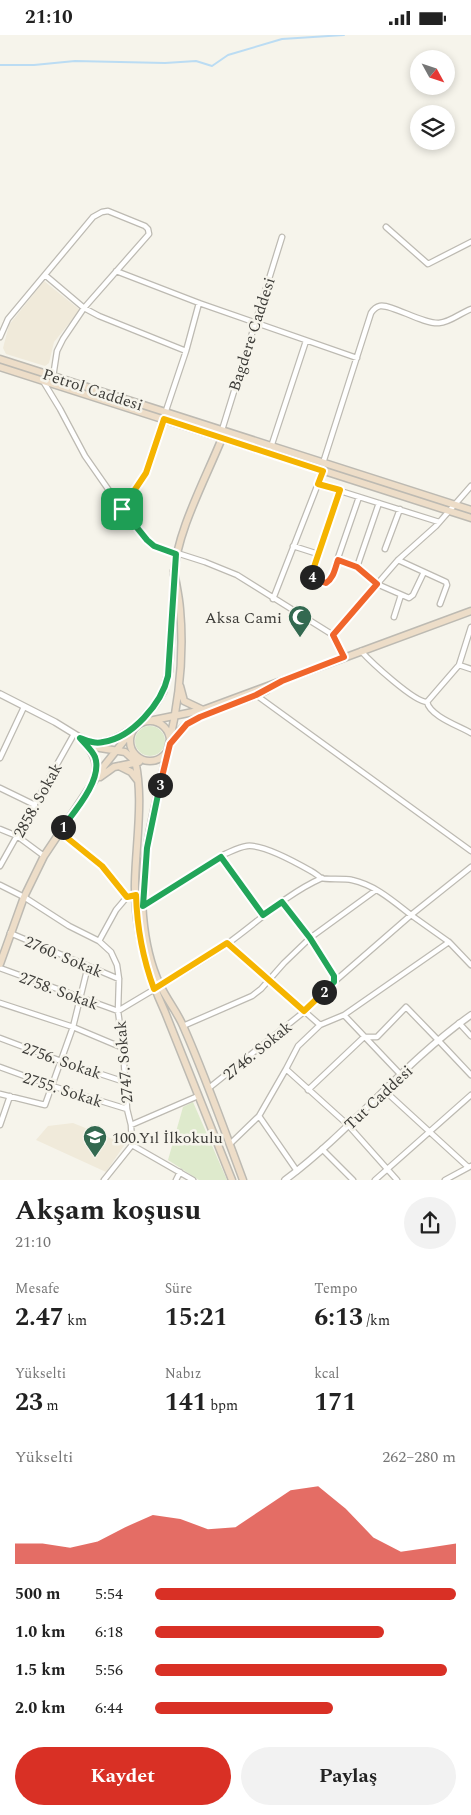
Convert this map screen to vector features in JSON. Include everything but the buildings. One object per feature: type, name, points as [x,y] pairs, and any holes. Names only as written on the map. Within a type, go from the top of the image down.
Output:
[{"type":"main road","name":"Petrol Caddesi","points":[[0,359],[165,416],[323,463],[471,511]]},
{"type":"main road","points":[[0,367],[165,416]]},
{"type":"main road","points":[[0,966],[24,897],[44,856],[117,749],[158,701],[168,679],[176,554],[183,530],[222,434],[323,471],[471,518]]},
{"type":"main road","points":[[174,571],[180,608],[181,647],[179,681],[170,744],[150,835],[143,889],[146,939],[165,1012],[232,1180]]},
{"type":"main road","points":[[92,785],[110,769],[118,765],[154,760],[161,757],[183,727],[196,719],[282,681],[471,611]]},
{"type":"main road","points":[[179,681],[184,701],[202,710]]},
{"type":"main road","points":[[80,738],[94,742],[105,742],[142,722],[202,710],[255,693]]},
{"type":"main road","points":[[149,721],[157,722],[166,729],[170,744]]},
{"type":"main road","points":[[135,727],[130,737],[130,745],[136,762],[139,783],[136,914],[148,972],[183,1026],[209,1088],[243,1180]]},
{"type":"main road","points":[[80,738],[94,747],[117,749],[128,753],[136,762]]},
{"type":"main road","points":[[80,738],[95,758],[96,770],[92,785]]},
{"type":"main road","points":[[133,752],[146,760]]},
{"type":"main road","points":[[118,765],[129,771],[139,783]]},
{"type":"street","points":[[0,337],[8,319],[93,217],[108,211],[145,226],[149,231],[84,308],[60,343],[53,377]]},
{"type":"street","points":[[386,227],[428,264],[471,242]]},
{"type":"street","name":"Bagdere Caddesi","points":[[222,434],[282,237]]},
{"type":"street","points":[[116,271],[199,303],[357,358]]},
{"type":"street","points":[[45,275],[84,308],[99,316],[186,351]]},
{"type":"street","points":[[122,509],[146,473],[186,351],[199,303]]},
{"type":"street","points":[[323,463],[371,313],[378,306],[383,306],[433,323],[450,321],[470,311]]},
{"type":"street","points":[[271,447],[306,341]]},
{"type":"street","points":[[43,381],[85,456],[122,509],[147,540],[154,546],[226,570],[333,635],[344,657]]},
{"type":"street","points":[[273,599],[323,471]]},
{"type":"street","points":[[318,484],[439,522]]},
{"type":"street","points":[[333,635],[398,560],[439,522],[471,486]]},
{"type":"street","points":[[340,490],[318,555],[312,576],[314,579],[326,583],[331,579],[359,497]]},
{"type":"street","points":[[357,567],[379,503]]},
{"type":"street","points":[[385,549],[400,509]]},
{"type":"street","points":[[293,546],[318,555]]},
{"type":"street","points":[[338,560],[357,567],[377,584],[408,598],[412,597],[424,572]]},
{"type":"street","points":[[398,560],[446,583],[440,604]]},
{"type":"street","points":[[394,617],[401,595]]},
{"type":"street","points":[[427,702],[459,665],[471,627]]},
{"type":"street","points":[[361,651],[394,681],[421,701],[427,702]]},
{"type":"street","points":[[459,665],[471,669]]},
{"type":"street","points":[[255,693],[471,851]]},
{"type":"street","points":[[0,694],[80,738]]},
{"type":"street","points":[[427,702],[429,708],[437,715],[471,733]]},
{"type":"street","points":[[0,758],[24,707]]},
{"type":"street","name":"2858. Sokak","points":[[0,866],[74,734]]},
{"type":"street","points":[[0,788],[35,805]]},
{"type":"street","points":[[0,829],[17,836],[44,856]]},
{"type":"street","points":[[60,832],[102,866],[127,897]]},
{"type":"street","points":[[143,906],[221,857],[248,845],[259,847],[308,869],[322,878],[353,880],[376,890],[449,942],[471,965]]},
{"type":"street","points":[[221,857],[263,915]]},
{"type":"street","name":"2746. Sokak","points":[[209,1088],[304,1011],[334,982],[411,915],[471,867]]},
{"type":"street","points":[[118,1011],[227,943],[282,902],[322,878]]},
{"type":"street","name":"2760. Sokak","points":[[0,885],[24,897],[69,926],[100,941],[111,952],[117,965]]},
{"type":"street","points":[[183,1026],[252,996],[310,938],[376,890]]},
{"type":"street","points":[[100,941],[116,909],[127,897],[136,895]]},
{"type":"street","points":[[282,902],[310,938],[334,976],[334,982]]},
{"type":"street","name":"2760. Sokak","points":[[10,933],[119,979]]},
{"type":"street","points":[[230,1144],[259,1116],[298,1046],[320,1025],[344,1015],[449,942]]},
{"type":"street","points":[[227,943],[320,1025]]},
{"type":"street","name":"2747. Sokak","points":[[117,965],[119,979],[118,1011],[132,1145]]},
{"type":"street","name":"2758. Sokak","points":[[0,966],[81,999],[118,1011]]},
{"type":"street","points":[[0,1094],[45,1105],[73,1027],[88,966]]},
{"type":"street","points":[[0,1003],[73,1027],[123,1047]]},
{"type":"street","points":[[308,1090],[364,1037],[377,1037],[406,1007],[471,1075]]},
{"type":"street","points":[[344,1015],[401,1075]]},
{"type":"street","name":"Tut Caddesi","points":[[285,1180],[322,1149],[438,1040],[471,1015]]},
{"type":"street","points":[[459,1023],[471,1036]]},
{"type":"street","name":"2756. Sokak","points":[[0,1038],[125,1082]]},
{"type":"street","name":"2755. Sokak","points":[[0,1067],[52,1086],[127,1109]]},
{"type":"street","points":[[286,1069],[348,1125],[397,1180]]},
{"type":"street","points":[[384,1091],[470,1167],[445,1180]]},
{"type":"street","points":[[375,1180],[471,1095]]},
{"type":"street","points":[[0,1125],[10,1097]]},
{"type":"street","points":[[131,1125],[198,1097]]},
{"type":"street","points":[[259,1116],[297,1171]]},
{"type":"street","points":[[104,1180],[132,1145],[193,1180]]},
{"type":"street","points":[[322,1149],[353,1180]]},
{"type":"street","points":[[176,1180],[180,1171]]},
{"type":"shaded area","points":[[44,281],[80,310],[54,342],[49,363],[45,366],[6,354],[3,348],[9,325]]},
{"type":"shaded area","name":"100.Yıl İlkokulu","points":[[73,1123],[125,1144],[106,1172],[36,1140],[48,1126]]},
{"type":"green space","points":[[150,726],[160,731],[165,741],[160,751],[150,756],[140,751],[135,741],[140,731]]},
{"type":"green space","points":[[193,1102],[227,1180],[199,1180],[168,1160],[183,1107]]},
{"type":"waterway","points":[[0,65],[34,65],[75,61],[165,63],[196,61],[212,66],[228,55],[282,39],[344,35]]},
{"type":"place","name":"Aksa Cami","points":[[300,638]]},
{"type":"place","name":"100.Yıl İlkokulu","points":[[95,1158]]},
{"type":"route","points":[[164,419],[323,471],[318,484],[340,490],[312,577],[326,583],[331,579],[338,560],[357,567],[377,584],[333,635],[344,657],[282,681],[256,695],[196,719],[180,730],[170,744],[147,848],[143,906],[221,857],[263,915],[282,902],[310,938],[334,976],[334,982],[304,1011],[227,943],[154,989],[144,958],[136,914],[136,895],[127,897],[102,866],[60,832],[92,785],[96,770],[95,758],[92,752],[80,738],[91,742],[105,742],[135,727],[158,701],[168,679],[176,554],[154,546],[140,534],[122,509],[132,491],[146,473],[164,419]]}]
